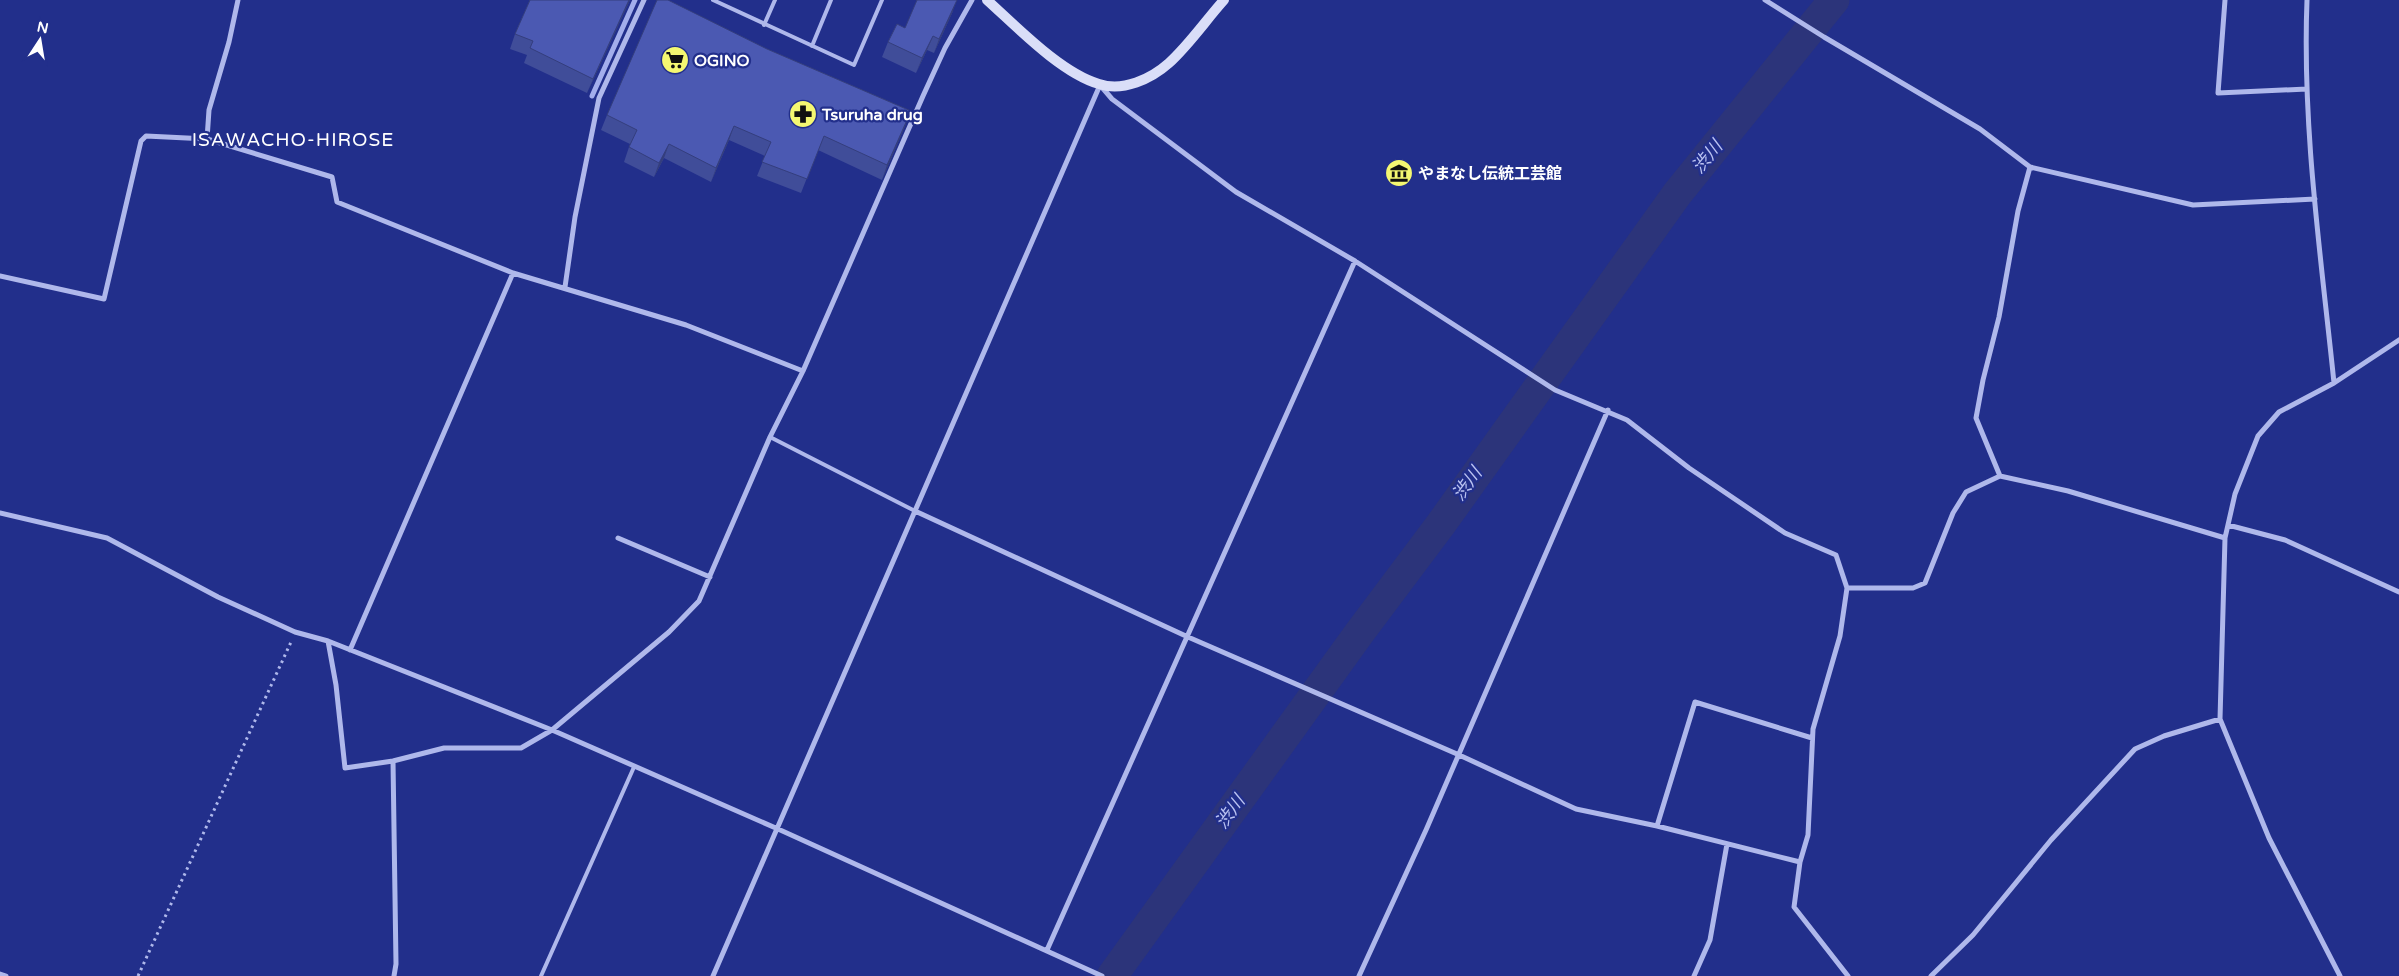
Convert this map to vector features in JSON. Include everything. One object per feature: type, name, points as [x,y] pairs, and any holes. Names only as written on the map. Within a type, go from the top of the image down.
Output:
[{"type":"main road","points":[[987,0],[1062,64],[1080,76],[1100,85],[1139,82],[1169,63],[1224,0]]},
{"type":"street","points":[[207,140],[209,110],[229,42],[238,0]]},
{"type":"street","points":[[565,288],[575,217],[599,98],[644,0]]},
{"type":"street","points":[[328,641],[336,685],[345,768],[393,761],[444,748],[521,748],[552,730],[669,632],[699,601],[770,437],[803,371],[945,48],[972,0]]},
{"type":"street","points":[[1765,0],[1980,129],[2030,167],[2193,205],[2315,199]]},
{"type":"street","points":[[2225,0],[2218,93],[2307,89]]},
{"type":"street","points":[[2307,0],[2307,89],[2315,199],[2334,383]]},
{"type":"street","points":[[713,976],[1100,85],[1112,99],[1236,192],[1355,261],[1528,374],[1556,390],[1608,410],[1627,420],[1689,468],[1785,533],[1836,555],[1847,588],[1840,636],[1813,729],[1808,835],[1800,862],[1794,907],[1848,976]]},
{"type":"street","points":[[0,276],[104,299],[141,141],[146,136],[207,140],[332,177],[337,202],[513,273],[686,324],[803,371]]},
{"type":"street","points":[[2000,476],[1976,418],[1983,380],[1999,317],[2018,211],[2030,167]]},
{"type":"street","points":[[1047,950],[1355,261]]},
{"type":"street","points":[[350,650],[513,273]]},
{"type":"street","points":[[2340,976],[2269,838],[2220,719],[2225,538],[2235,494],[2258,436],[2279,412],[2334,383],[2399,340]]},
{"type":"street","points":[[1359,976],[1426,830],[1457,754],[1608,410]]},
{"type":"street","points":[[1847,588],[1913,588],[1925,583],[1953,513],[1966,492],[2000,476],[2068,492],[2225,538]]},
{"type":"street","points":[[915,511],[1188,637],[1457,754],[1576,809],[1657,826],[1800,862]]},
{"type":"street","points":[[0,513],[107,538],[177,576],[295,632],[328,641],[552,730],[778,829],[1102,976]]},
{"type":"street","points":[[2228,525],[2285,540],[2399,592]]},
{"type":"street","points":[[618,538],[710,577]]},
{"type":"street","points":[[1657,826],[1695,702],[1812,738]]},
{"type":"street","points":[[1931,976],[1973,935],[2057,833],[2135,749],[2164,736],[2220,719]]},
{"type":"street","points":[[393,761],[396,964],[394,976]]},
{"type":"street","points":[[1694,976],[1710,940],[1727,844]]},
{"type":"street","points":[[0,974],[6,976]]},
{"type":"lane","points":[[713,0],[724,2],[764,25],[854,65],[882,0]]},
{"type":"lane","points":[[764,25],[775,0]]},
{"type":"lane","points":[[812,46],[831,0]]},
{"type":"lane","points":[[770,437],[915,511]]},
{"type":"lane","points":[[541,976],[634,766]]},
{"type":"path","points":[[138,976],[295,632]]},
{"type":"building","points":[[530,0],[629,0],[593,79],[530,48],[533,41],[515,34]]},
{"type":"building","points":[[657,0],[668,0],[767,49],[911,111],[887,165],[824,136],[807,179],[762,162],[771,142],[734,126],[716,168],[669,144],[659,163],[629,147],[637,130],[607,115]]},
{"type":"building","points":[[917,0],[957,0],[939,39],[933,36],[922,58],[888,42],[897,24],[905,28]]},
{"type":"waterway","points":[[592,96],[635,0]]},
{"type":"waterway","name":"渋川","points":[[1112,976],[1360,632],[1441,524],[1677,194],[1834,0]]},
{"type":"place","name":"OGINO","points":[[675,60]]},
{"type":"place","name":"Tsuruha drug","points":[[803,114]]},
{"type":"place","name":"やまなし伝統工芸館","points":[[1399,173]]},
{"type":"district","name":"ISAWACHO-HIROSE","points":[[293,139]]}]
